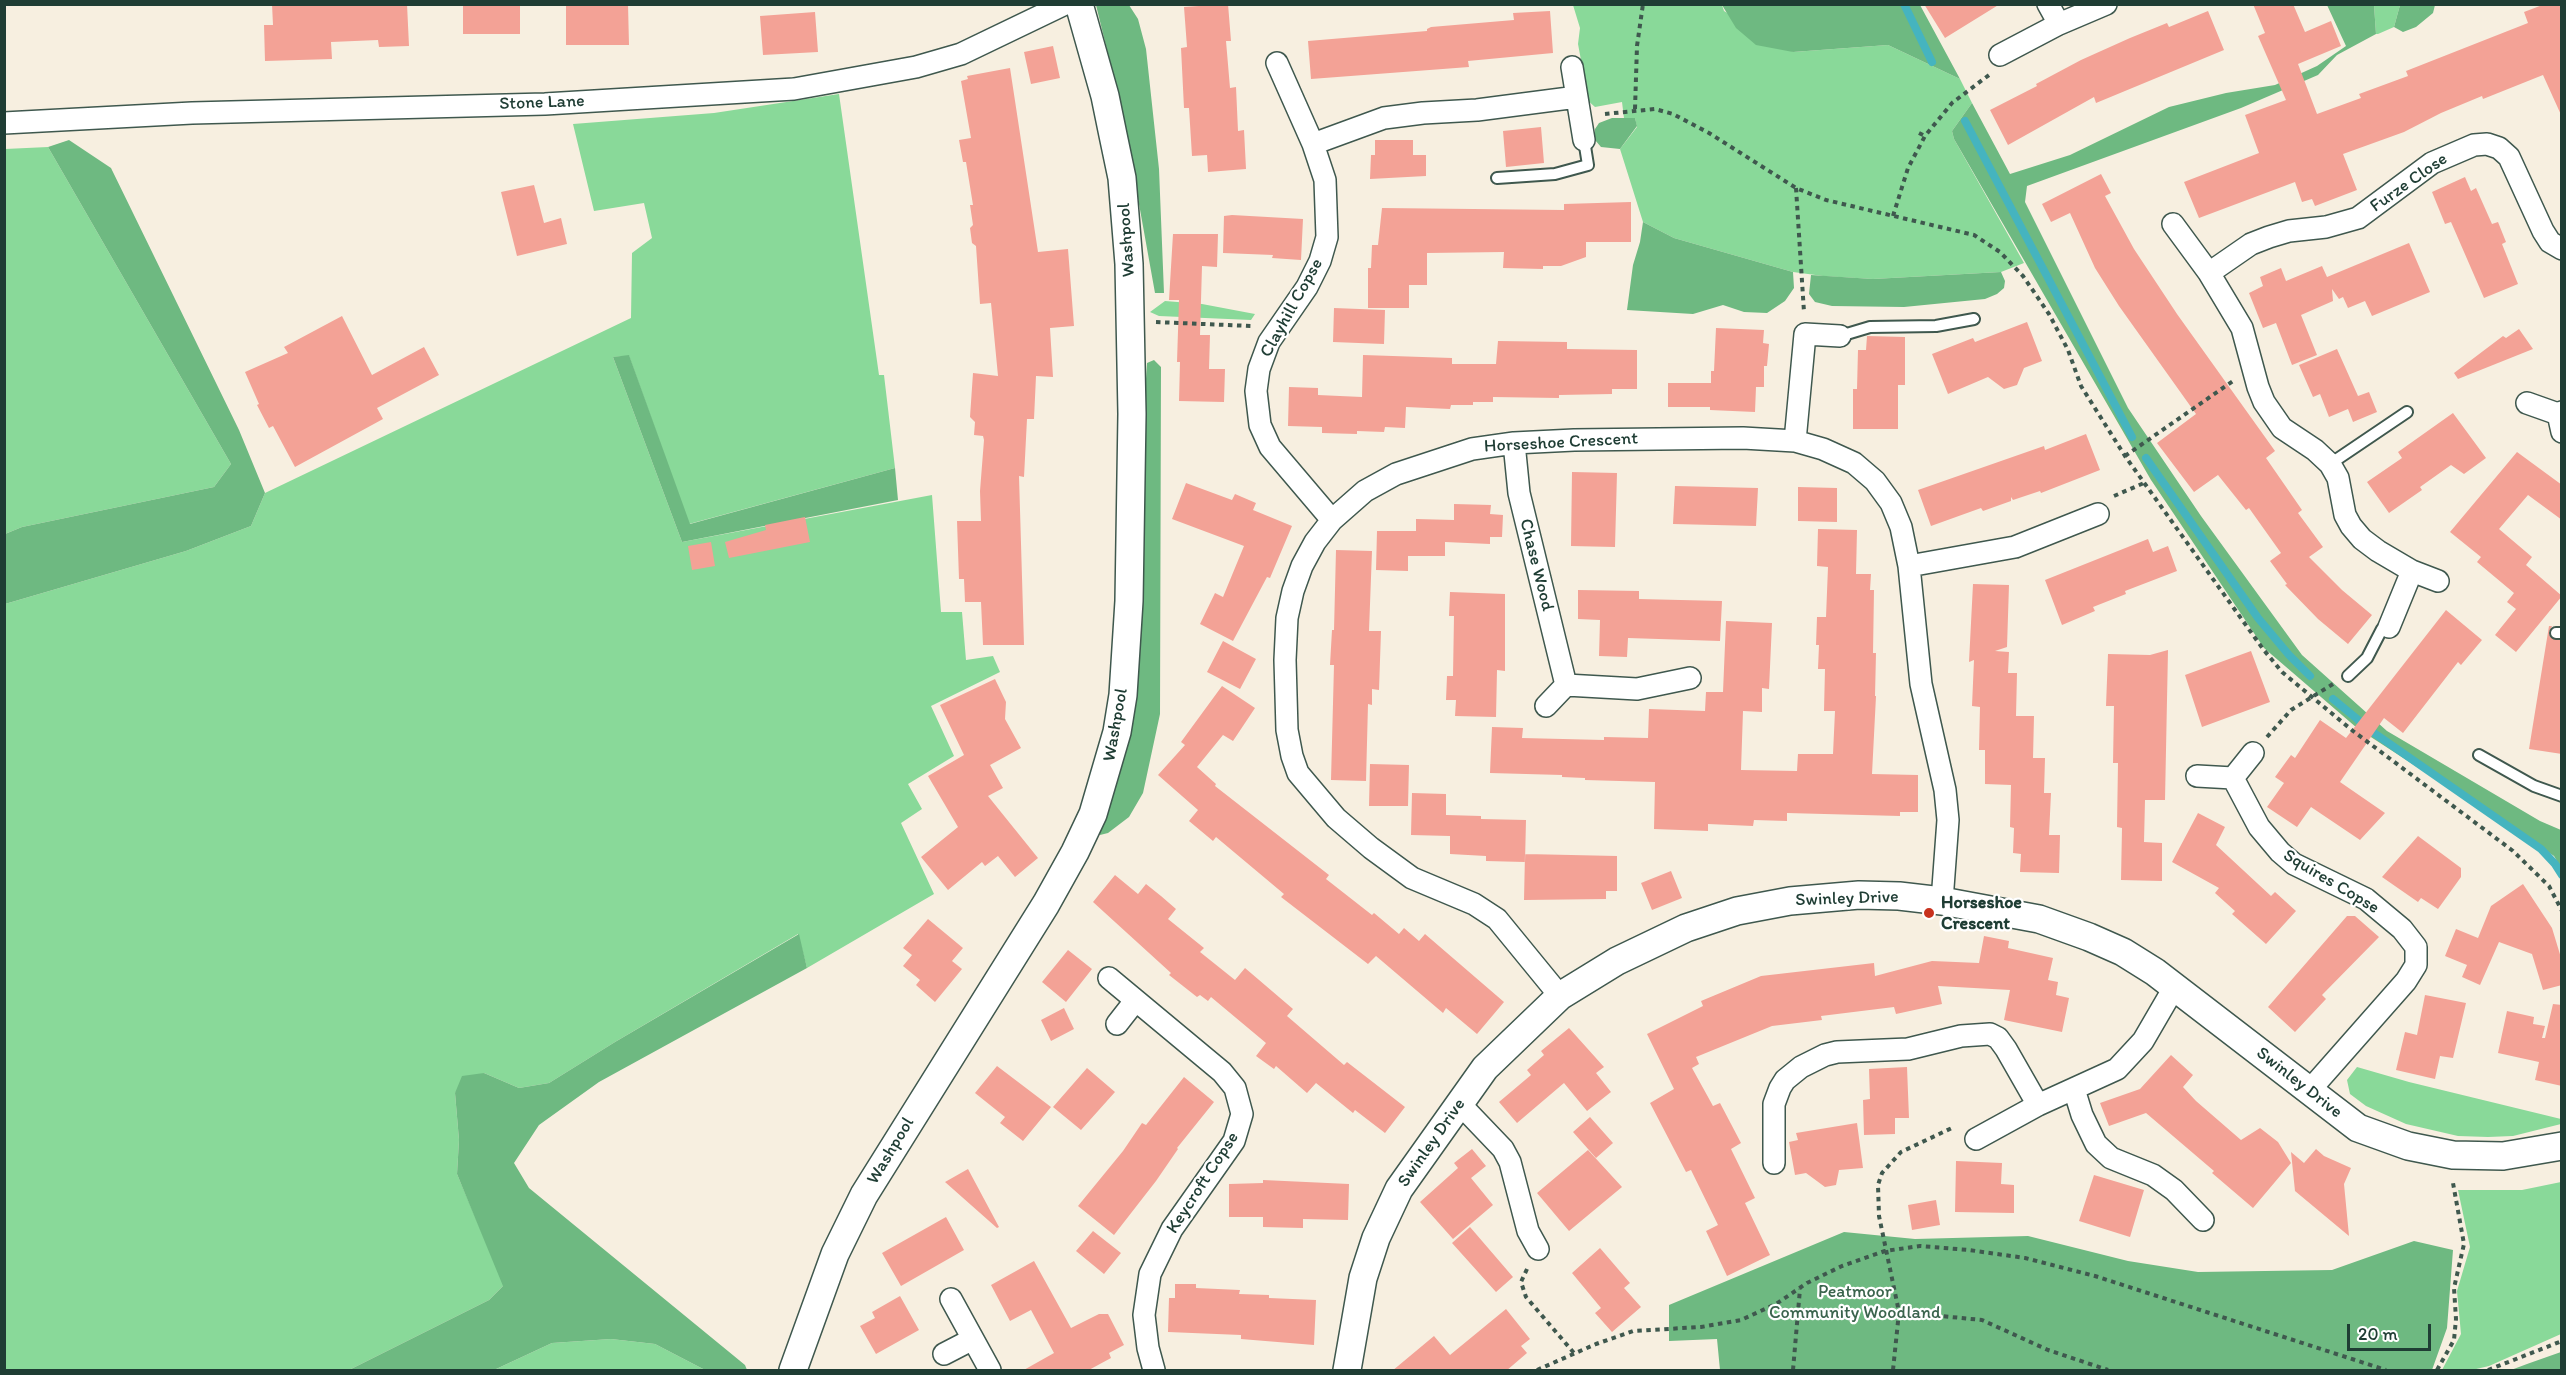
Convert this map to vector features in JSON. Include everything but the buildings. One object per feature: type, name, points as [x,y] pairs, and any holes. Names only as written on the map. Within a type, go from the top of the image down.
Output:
[{"type":"street","name":"Stone Lane","points":[[4,123],[192,113],[567,103],[794,89],[916,67],[961,54],[1065,4]]},
{"type":"street","name":"Washpool","points":[[793,1371],[835,1254],[864,1195],[1046,904],[1093,814],[1107,771],[1123,695],[1129,601],[1132,321],[1122,178],[1105,96],[1079,4]]},
{"type":"street","points":[[2048,4],[2059,24]]},
{"type":"street","points":[[2000,55],[2059,24],[2106,4]]},
{"type":"street","name":"Clayhill Copse","points":[[1277,63],[1313,144],[1324,180],[1327,237],[1315,273],[1276,331],[1263,357],[1256,391],[1260,425],[1270,447],[1332,520]]},
{"type":"street","points":[[1572,67],[1584,140]]},
{"type":"street","points":[[1313,144],[1384,118],[1423,112],[1579,107]]},
{"type":"street","name":"Furze Close","points":[[2209,273],[2251,244],[2269,237],[2289,231],[2326,228],[2358,218],[2432,163],[2474,145],[2487,144],[2499,148],[2509,157],[2543,231],[2550,242],[2562,249]]},
{"type":"street","points":[[2173,224],[2209,273],[2242,328],[2258,387],[2272,416],[2282,428],[2315,450],[2330,464],[2338,478],[2345,515],[2351,526],[2378,550],[2412,572],[2438,581]]},
{"type":"street","points":[[1795,441],[1805,334],[1840,336]]},
{"type":"street","points":[[2527,404],[2560,419]]},
{"type":"street","name":"Horseshoe Crescent","points":[[1560,996],[1497,919],[1474,904],[1412,878],[1336,818],[1308,788],[1298,773],[1287,730],[1285,660],[1287,618],[1302,566],[1315,542],[1332,520],[1365,491],[1396,474],[1472,449],[1514,443],[1662,438],[1743,438],[1795,441],[1823,449],[1854,463],[1875,481],[1891,503],[1901,527],[1909,566],[1921,684],[1945,790],[1948,820],[1942,901]]},
{"type":"street","name":"Chase Wood","points":[[1514,443],[1519,493],[1566,686]]},
{"type":"street","points":[[1909,566],[2015,547],[2098,514]]},
{"type":"street","points":[[2389,627],[2412,572]]},
{"type":"street","points":[[1546,706],[1566,686],[1637,689],[1690,678]]},
{"type":"street","points":[[2197,776],[2234,778],[2253,753]]},
{"type":"street","name":"Squires Copse","points":[[2234,778],[2259,826],[2280,852],[2294,864],[2366,899],[2402,929],[2416,947],[2416,965],[2406,981],[2309,1091]]},
{"type":"street","name":"Swinley Drive","points":[[1347,1371],[1363,1278],[1376,1238],[1398,1189],[1485,1068],[1560,996],[1617,962],[1686,928],[1737,911],[1790,901],[1859,895],[1899,896],[1942,901],[2039,919],[2123,952],[2175,986],[2358,1128],[2408,1146],[2453,1155],[2503,1156],[2562,1146]]},
{"type":"street","name":"Keycroft Copse","points":[[1109,978],[1222,1072],[1235,1088],[1242,1114],[1234,1141],[1172,1229],[1150,1274],[1144,1315],[1148,1348],[1154,1371]]},
{"type":"street","points":[[1977,1139],[2038,1105],[2107,1075],[2132,1056],[2175,986]]},
{"type":"street","points":[[1117,1024],[1136,1001]]},
{"type":"street","points":[[1774,1164],[1774,1104],[1780,1088],[1785,1080],[1801,1067],[1825,1055],[1837,1052],[1908,1049],[1961,1036],[1990,1034],[1998,1038],[2006,1048],[2038,1105]]},
{"type":"street","points":[[2074,1089],[2082,1115],[2096,1144],[2111,1158],[2153,1175],[2174,1191],[2203,1220]]},
{"type":"street","points":[[1459,1103],[1503,1149],[1510,1162],[1528,1232],[1538,1249]]},
{"type":"street","points":[[951,1299],[990,1371]]},
{"type":"street","points":[[944,1354],[973,1340]]},
{"type":"lane","points":[[1497,178],[1555,174],[1588,165],[1584,140]]},
{"type":"lane","points":[[1840,336],[1870,327],[1936,326],[1974,319]]},
{"type":"lane","points":[[2330,464],[2407,412]]},
{"type":"lane","points":[[2348,676],[2367,658],[2382,629],[2389,627]]},
{"type":"lane","points":[[2479,755],[2534,786],[2562,796]]},
{"type":"path","points":[[1635,109],[1637,46],[1643,4]]},
{"type":"path","points":[[1893,216],[1908,168],[1925,136],[1941,115],[1965,91],[2005,65],[2000,55]]},
{"type":"path","points":[[1579,107],[1655,109],[1709,133],[1796,188],[1826,201],[1974,235],[1994,247],[2023,276],[2057,328],[2082,386],[2125,456],[2263,649],[2282,672],[2387,758],[2513,851],[2549,886],[2562,911]]},
{"type":"path","points":[[1919,134],[1925,136]]},
{"type":"path","points":[[1796,188],[1805,334]]},
{"type":"path","points":[[1132,321],[1262,326],[1276,331]]},
{"type":"path","points":[[2125,456],[2252,367]]},
{"type":"path","points":[[2253,753],[2290,710],[2348,676]]},
{"type":"path","points":[[1893,1371],[1899,1312],[1885,1251],[1877,1197],[1882,1173],[1890,1162],[1914,1145],[1967,1122],[1977,1139]]},
{"type":"path","points":[[2437,1371],[2454,1340],[2456,1319],[2454,1288],[2464,1245],[2454,1188],[2453,1155]]},
{"type":"path","points":[[1537,1371],[1574,1353],[1633,1331],[1701,1327],[1741,1320],[1776,1304],[1820,1276],[1885,1251],[1920,1246],[2025,1258],[2145,1291],[2386,1371]]},
{"type":"path","points":[[1538,1249],[1521,1282],[1526,1297],[1574,1353]]},
{"type":"path","points":[[1793,1371],[1800,1288]]},
{"type":"path","points":[[1899,1312],[1982,1320],[2048,1350],[2108,1371]]},
{"type":"path","points":[[2488,1371],[2562,1341]]},
{"type":"green space","points":[[2400,4],[2435,5],[2433,13],[2416,27],[2403,32],[2394,27]]},
{"type":"green space","points":[[1096,5],[1129,5],[1138,19],[1146,49],[1159,169],[1164,293],[1155,293],[1123,115]]},
{"type":"green space","points":[[1573,5],[1722,5],[1724,11],[1793,52],[1888,45],[1960,79],[1972,103],[1952,131],[1954,139],[2024,263],[2001,272],[1873,279],[1823,276],[1793,272],[1674,238],[1643,222],[1620,149],[1637,127],[1635,118],[1624,118],[1622,102],[1595,107],[1586,99],[1578,44],[1580,28]]},
{"type":"green space","points":[[1722,5],[1920,5],[1960,79],[1888,45],[1793,52],[1756,45],[1736,28]]},
{"type":"green space","points":[[2327,5],[2374,5],[2376,34],[2337,55],[2318,75],[2241,108],[2027,186],[2025,202],[2128,408],[2201,516],[2302,655],[2387,731],[2540,821],[2561,830],[2561,868],[2554,856],[2357,728],[2264,648],[2151,480],[1954,139],[1952,131],[1972,103],[2010,174],[2070,155],[2169,107],[2226,93],[2275,85],[2317,66],[2346,46]]},
{"type":"green space","points":[[2374,5],[2400,5],[2394,27],[2376,34]]},
{"type":"green space","points":[[839,94],[879,375],[884,375],[895,468],[689,524],[629,356],[613,357],[682,542],[932,495],[941,612],[962,612],[966,660],[993,656],[1000,672],[931,706],[954,756],[908,784],[922,809],[901,823],[934,894],[807,968],[798,934],[549,1083],[519,1088],[484,1073],[455,1093],[459,1140],[457,1174],[504,1285],[489,1300],[349,1370],[5,1370],[5,604],[186,551],[251,526],[265,493],[631,318],[632,253],[652,238],[644,203],[594,211],[573,124],[714,113]]},
{"type":"green space","points":[[1612,118],[1635,118],[1637,126],[1620,149],[1601,147],[1595,140],[1595,129],[1599,123]]},
{"type":"green space","points":[[69,140],[111,168],[239,430],[265,493],[251,526],[186,551],[5,604],[5,534],[22,527],[214,487],[231,464],[48,147]]},
{"type":"green space","points":[[48,147],[231,464],[214,487],[22,527],[5,534],[5,149]]},
{"type":"green space","points":[[1643,222],[1674,238],[1793,272],[1794,288],[1785,301],[1767,313],[1744,312],[1723,305],[1693,314],[1627,310],[1633,265]]},
{"type":"green space","points":[[2001,272],[2005,281],[2004,288],[1985,299],[1904,307],[1832,306],[1815,302],[1809,294],[1811,275],[1873,279]]},
{"type":"green space","points":[[1165,301],[1202,304],[1255,314],[1251,320],[1159,316],[1150,312]]},
{"type":"green space","points":[[629,355],[690,524],[895,468],[898,500],[682,542],[613,357]]},
{"type":"green space","points":[[1154,360],[1161,367],[1160,714],[1143,793],[1129,817],[1108,833],[1100,835],[1098,827],[1138,501],[1147,363]]},
{"type":"green space","points":[[799,934],[807,968],[599,1082],[539,1125],[514,1163],[529,1188],[745,1365],[747,1370],[705,1370],[655,1344],[611,1339],[552,1343],[494,1370],[349,1370],[489,1300],[503,1286],[457,1174],[459,1140],[455,1093],[462,1076],[484,1073],[519,1088],[549,1083]]},
{"type":"green space","points":[[2357,1067],[2561,1119],[2561,1124],[2513,1136],[2488,1137],[2458,1136],[2406,1124],[2366,1106],[2350,1094],[2347,1080]]},
{"type":"green space","points":[[2561,1182],[2561,1334],[2489,1366],[2472,1370],[2442,1370],[2461,1334],[2457,1291],[2470,1247],[2458,1190],[2522,1190]]},
{"type":"green space","name":"Peatmoor Community Woodland","points":[[1844,1232],[1915,1239],[2028,1236],[2128,1261],[2198,1272],[2332,1270],[2414,1241],[2453,1250],[2447,1328],[2432,1370],[1720,1370],[1717,1339],[1669,1341],[1669,1305]]},
{"type":"green space","points":[[611,1339],[655,1344],[705,1370],[494,1370],[552,1343]]},
{"type":"green space","points":[[2561,1352],[2561,1370],[2511,1370],[2527,1364]]},
{"type":"waterway","points":[[1904,4],[1932,62]]},
{"type":"waterway","points":[[1965,121],[2132,437]]},
{"type":"waterway","points":[[2146,458],[2258,618],[2310,676]]},
{"type":"waterway","points":[[2333,699],[2374,733],[2541,849],[2562,875]]},
{"type":"place","name":"Horseshoe Crescent","points":[[1929,913]]}]
